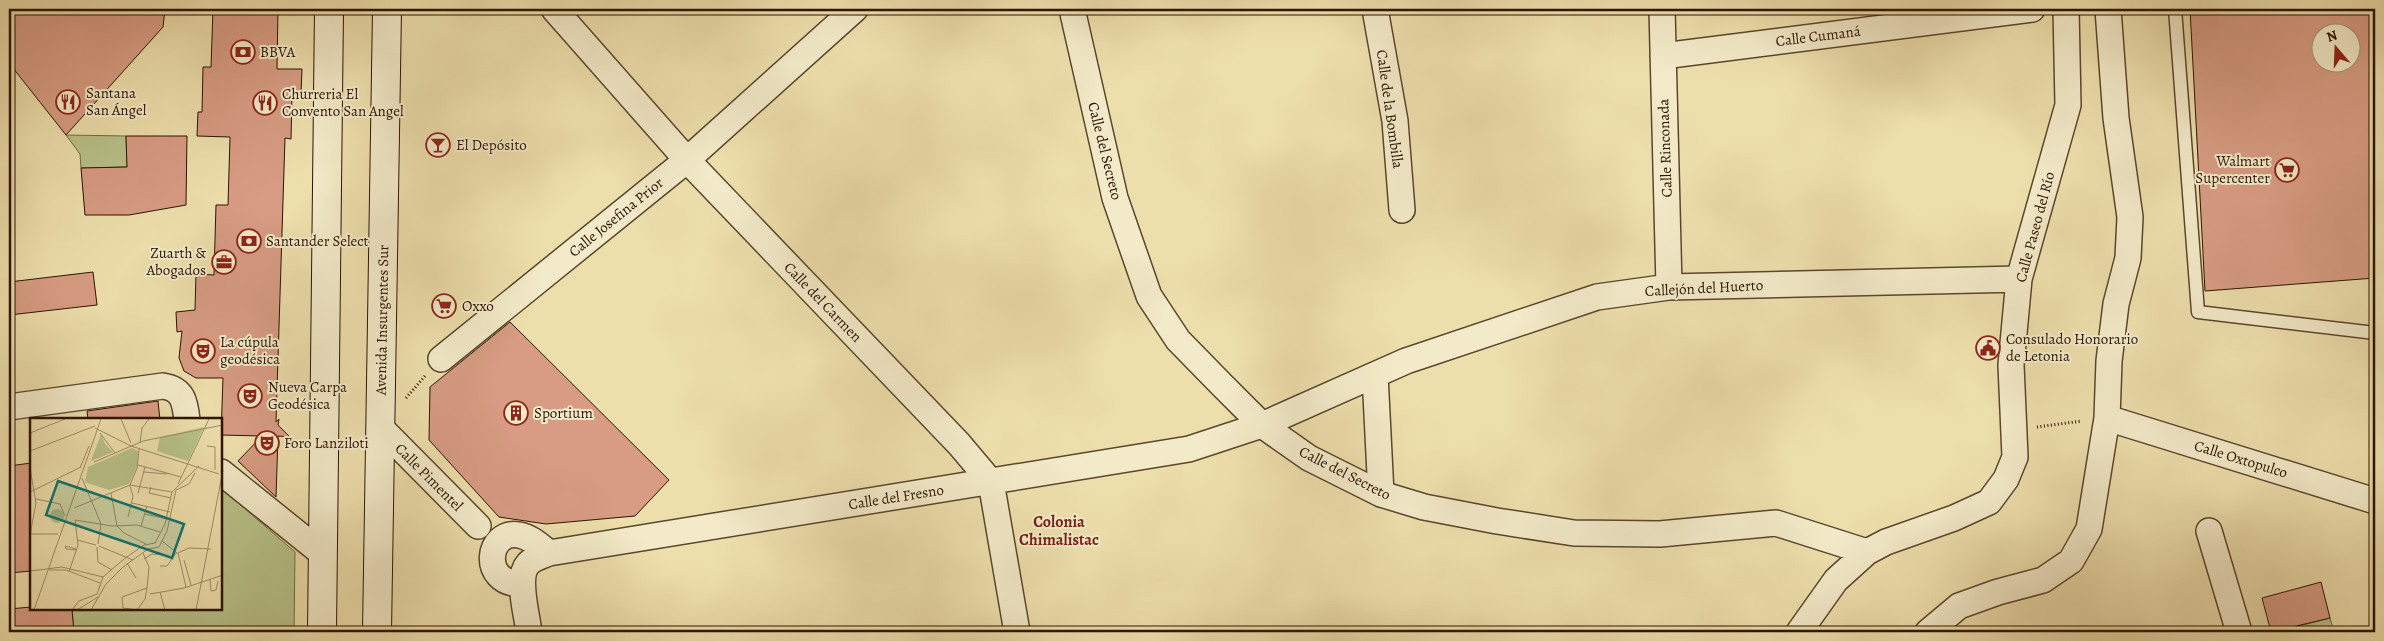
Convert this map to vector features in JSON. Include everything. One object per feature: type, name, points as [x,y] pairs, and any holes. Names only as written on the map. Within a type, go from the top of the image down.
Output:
[{"type":"main road","points":[[322,632],[329,9]]},
{"type":"main road","name":"Avenida Insurgentes Sur","points":[[377,632],[387,9]]},
{"type":"street","name":"Calle del Carmen","points":[[554,9],[687,160],[959,444],[991,482]]},
{"type":"street","name":"Calle Josefina Prior","points":[[440,359],[687,160],[855,9]]},
{"type":"street","name":"Calle del Secreto","points":[[1072,9],[1115,198],[1149,296],[1178,340],[1262,425],[1309,458],[1381,494],[1442,510],[1574,533],[1660,534],[1776,523],[1867,552]]},
{"type":"street","name":"Calle de la Bombilla","points":[[1375,9],[1395,122],[1402,210]]},
{"type":"street","name":"Calle Rinconada","points":[[1662,9],[1670,287]]},
{"type":"street","name":"Calle Cumaná","points":[[1663,56],[2032,9]]},
{"type":"street","name":"Calle Paseo del Río","points":[[1799,632],[1836,580],[1867,552],[1886,542],[1954,518],[1988,502],[2006,479],[2015,457],[2011,365],[2019,279],[2068,105],[2066,9]]},
{"type":"street","points":[[1928,632],[1959,606],[1998,592],[2043,580],[2071,561],[2089,529],[2107,418],[2109,361],[2116,304],[2128,258],[2130,217],[2116,118],[2108,9]]},
{"type":"street","name":"Callejón del Huerto","points":[[1262,425],[1406,361],[1597,297],[1670,287],[2019,279]]},
{"type":"street","points":[[1375,375],[1381,494]]},
{"type":"street","points":[[9,407],[163,386],[181,394],[184,400],[187,418]]},
{"type":"street","name":"Calle Oxtopulco","points":[[2107,418],[2375,501]]},
{"type":"street","name":"Calle del Fresno","points":[[529,632],[533,567],[991,482],[1189,449],[1262,425]]},
{"type":"street","name":"Calle Pimentel","points":[[380,427],[478,526]]},
{"type":"street","points":[[222,473],[323,554]]},
{"type":"street","points":[[991,482],[1017,632]]},
{"type":"street","points":[[2209,531],[2235,631]]},
{"type":"lane","points":[[2176,9],[2198,312],[2375,333]]},
{"type":"path","points":[[380,427],[440,359]]},
{"type":"path","points":[[2014,430],[2107,418]]},
{"type":"green space","points":[[66,135],[126,136],[127,167],[81,168],[80,154]]},
{"type":"green space","points":[[222,489],[295,552],[294,632],[74,632],[72,611],[222,611]]},
{"type":"green space","points":[[2330,618],[2334,632],[2277,632]]},
{"type":"building","name":"Santana San Ángel","points":[[9,9],[165,9],[163,27],[66,135],[9,63]]},
{"type":"building","points":[[213,9],[278,9],[277,69],[302,69],[301,93],[292,93],[291,139],[285,138],[276,422],[279,419],[278,425],[290,437],[278,436],[276,497],[238,461],[262,436],[222,435],[223,378],[196,378],[184,371],[179,358],[182,331],[177,332],[176,312],[195,310],[196,274],[214,275],[216,205],[228,205],[230,137],[197,136],[198,112],[202,112],[203,67],[211,67]]},
{"type":"building","name":"Walmart Supercenter","points":[[2190,9],[2375,9],[2375,278],[2205,291]]},
{"type":"building","points":[[126,136],[187,136],[186,205],[129,215],[85,215],[81,168],[127,167]]},
{"type":"building","points":[[93,272],[97,305],[9,315],[9,282]]},
{"type":"building","name":"Sportium","points":[[510,322],[669,480],[635,516],[546,524],[499,517],[429,440],[430,387]]},
{"type":"building","points":[[158,401],[160,418],[88,418],[87,411]]},
{"type":"building","points":[[30,463],[30,571],[9,573],[9,466]]},
{"type":"building","points":[[2321,582],[2330,618],[2271,632],[2262,598]]},
{"type":"building","points":[[30,607],[30,611],[72,611],[74,632],[9,632],[9,609]]},
{"type":"place","name":"BBVA","points":[[243,52]]},
{"type":"place","name":"Santana San Ángel","points":[[68,102]]},
{"type":"place","name":"Churreria El Convento San Angel","points":[[265,103]]},
{"type":"place","name":"El Depósito","points":[[438,145]]},
{"type":"place","name":"Walmart Supercenter","points":[[2287,170]]},
{"type":"place","name":"Santander Select","points":[[249,241]]},
{"type":"place","name":"Zuarth & Abogados","points":[[224,262]]},
{"type":"place","name":"Oxxo","points":[[444,306]]},
{"type":"place","name":"Consulado Honorario de Letonia","points":[[1988,348]]},
{"type":"place","name":"La cúpula geodésica","points":[[203,351]]},
{"type":"place","name":"Nueva Carpa Geodésica","points":[[250,396]]},
{"type":"place","name":"Sportium","points":[[516,413]]},
{"type":"place","name":"Foro Lanziloti","points":[[267,443]]},
{"type":"district","name":"Colonia Chimalistac","points":[[1059,530]]}]
